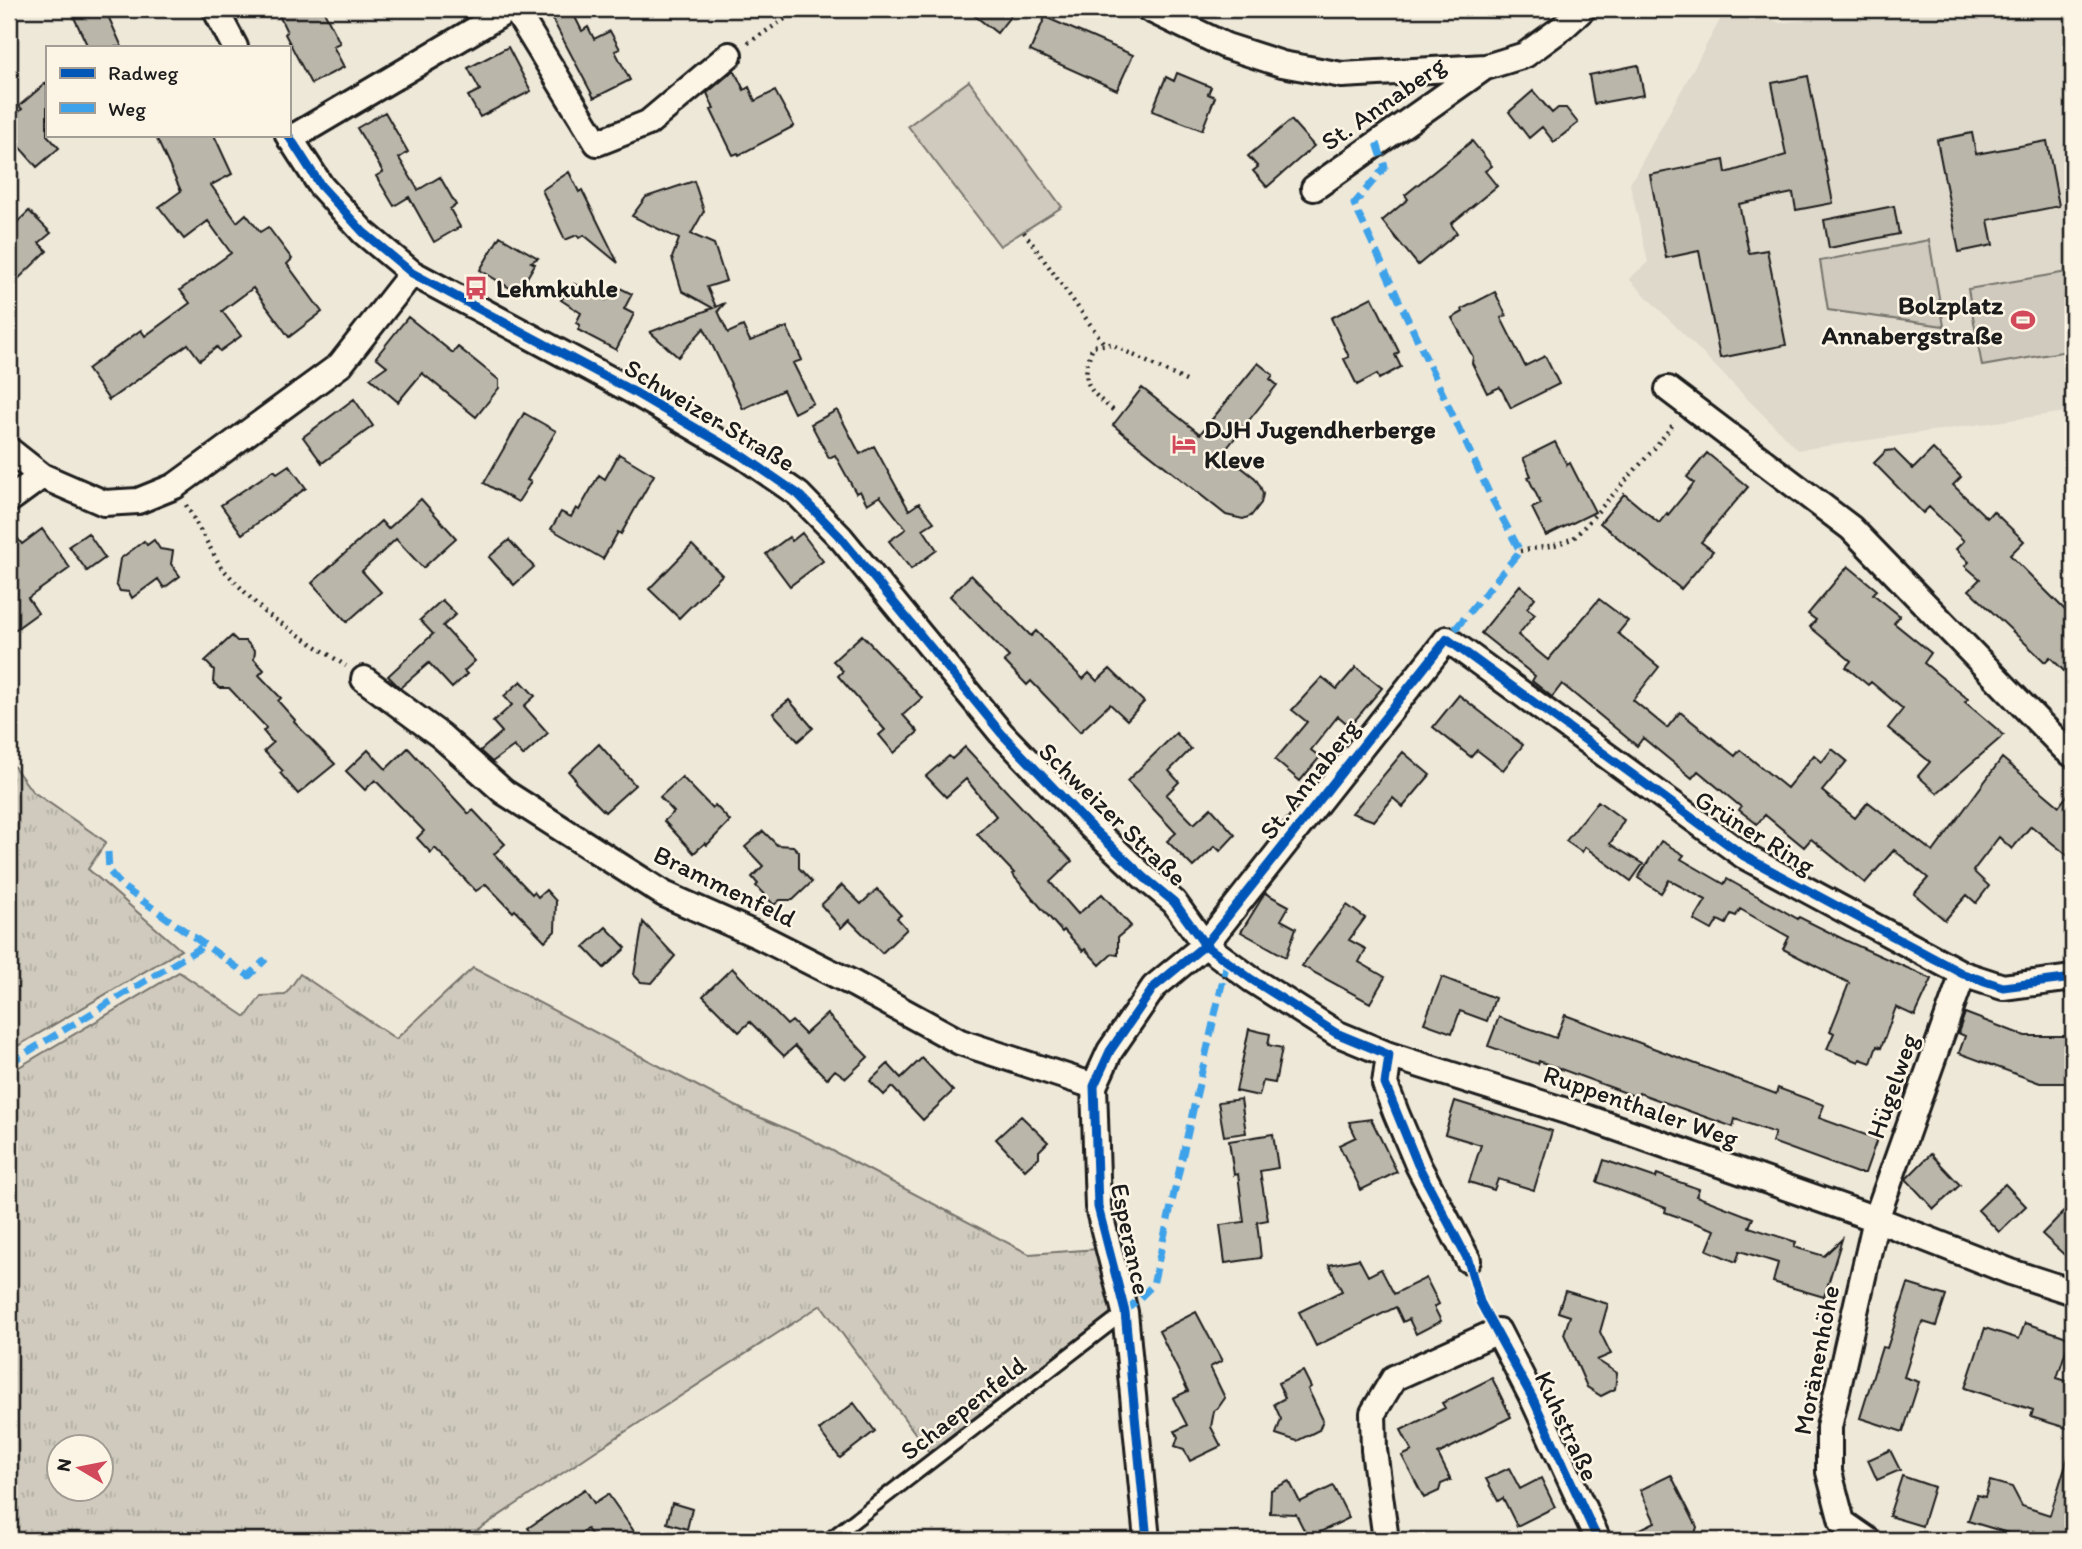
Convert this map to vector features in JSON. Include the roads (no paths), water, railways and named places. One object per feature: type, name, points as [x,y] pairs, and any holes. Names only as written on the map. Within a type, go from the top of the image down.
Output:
[{"type":"street","points":[[215,9],[234,46]]},
{"type":"street","points":[[289,137],[510,9]]},
{"type":"street","points":[[515,9],[597,143],[648,122],[729,55]]},
{"type":"street","points":[[1149,9],[1226,46],[1282,64],[1342,75],[1486,67],[1525,55],[1583,9]]},
{"type":"street","name":"St. Annaberg","points":[[1314,188],[1486,67]]},
{"type":"street","name":"Schweizer Straße","points":[[289,137],[321,186],[363,232],[412,273],[634,392],[743,456],[798,494],[841,538],[1001,733],[1099,834],[1174,902],[1205,946]]},
{"type":"street","points":[[9,450],[42,476],[104,503],[138,501],[175,486],[340,365],[412,273]]},
{"type":"street","points":[[1668,389],[1851,528],[2064,749],[2073,755]]},
{"type":"street","points":[[9,500],[42,476]]},
{"type":"street","name":"St. Annaberg","points":[[1205,946],[1447,639]]},
{"type":"street","name":"Grüner Ring","points":[[1447,639],[1744,856],[1963,974],[2003,987],[2073,978]]},
{"type":"street","name":"Brammenfeld","points":[[364,679],[441,736],[504,792],[664,894],[807,960],[960,1042],[1094,1086]]},
{"type":"street","name":"Ruppenthaler Weg","points":[[1205,946],[1336,1033],[1389,1055],[1588,1118],[1876,1219],[2011,1272],[2073,1292]]},
{"type":"street","name":"Esperance","points":[[1147,1540],[1125,1312],[1098,1207],[1094,1086],[1110,1051],[1154,987],[1205,946]]},
{"type":"street","name":"Hügelweg","points":[[1876,1219],[1963,974]]},
{"type":"street","points":[[1389,1055],[1385,1084],[1392,1103],[1418,1165],[1468,1260]]},
{"type":"street","name":"Moränenhöhe","points":[[1868,1540],[1842,1522],[1829,1472],[1829,1427],[1876,1219]]},
{"type":"street","name":"Kuhstraße","points":[[1386,1540],[1374,1450],[1373,1413],[1394,1378],[1498,1331],[1598,1540]]},
{"type":"lane","name":"Schaepenfeld","points":[[829,1540],[1125,1312]]},
{"type":"place","name":"Lehmkuhle","points":[[476,288]]},
{"type":"place","name":"Bolzplatz Annabergstraße","points":[[2023,320]]},
{"type":"place","name":"DJH Jugendherberge Kleve","points":[[1184,444]]}]
